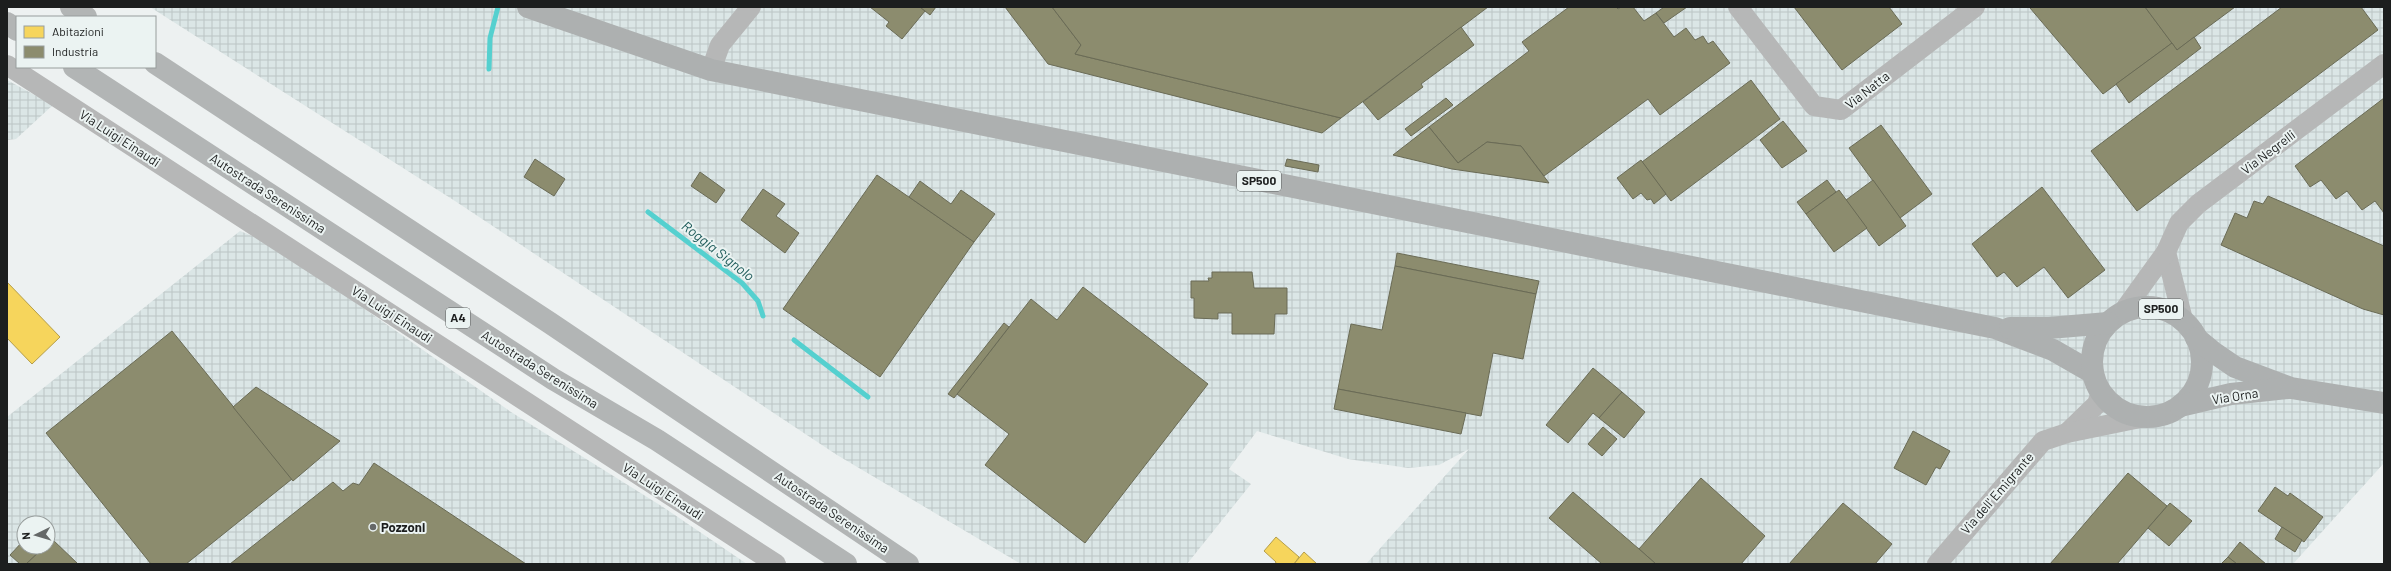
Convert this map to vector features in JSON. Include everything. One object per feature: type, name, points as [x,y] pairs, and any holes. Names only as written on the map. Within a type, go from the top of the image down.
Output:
[{"type":"highway","points":[[70,7],[84,16]]},
{"type":"highway","points":[[7,23],[16,29]]},
{"type":"highway","name":"Autostrada Serenissima","points":[[156,64],[544,318],[908,564]]},
{"type":"highway","name":"Autostrada Serenissima","points":[[76,68],[553,379],[657,440],[846,564]]},
{"type":"main road","name":"SP500","points":[[529,7],[711,70],[1995,328],[2053,350],[2097,383],[2120,410],[2145,417],[2164,414],[2180,406],[2193,392],[2200,375],[2202,356],[2196,338],[2183,320],[2169,311],[2153,307],[2137,308],[2115,318],[2049,328],[1995,328]]},
{"type":"main road","points":[[2097,383],[2092,360],[2094,347],[2115,318]]},
{"type":"main road","name":"Via Orna","points":[[2196,338],[2213,352],[2235,366],[2291,388],[2384,403]]},
{"type":"main road","name":"Via Orna","points":[[2180,406],[2231,394],[2291,388]]},
{"type":"street","points":[[711,70],[720,45],[751,7]]},
{"type":"street","name":"Via Natta","points":[[1738,7],[1814,106],[1841,110],[1975,7]]},
{"type":"street","name":"Via Negrelli","points":[[2115,318],[2166,252],[2179,223],[2198,204],[2384,64]]},
{"type":"street","name":"Via Luigi Einaudi","points":[[7,65],[776,564]]},
{"type":"street","points":[[2166,252],[2183,320]]},
{"type":"street","name":"Via dell' Emigrante","points":[[2066,433],[2097,404],[2097,383]]},
{"type":"street","name":"Via dell' Emigrante","points":[[1936,564],[2043,441],[2066,433],[2145,417]]},
{"type":"shaded area","points":[[150,7],[2384,7],[2384,463],[2293,564],[1366,564],[1469,449],[1439,465],[1408,468],[1348,459],[1257,431],[1229,469],[1251,484],[1187,564],[1021,564],[837,455],[455,201]]},
{"type":"shaded area","points":[[7,80],[53,105],[16,139],[7,140]]},
{"type":"shaded area","points":[[240,231],[271,243],[511,412],[663,507],[747,564],[7,564],[7,417]]},
{"type":"building: Abitazioni","points":[[7,282],[60,337],[32,364],[7,338]]},
{"type":"building: Abitazioni","points":[[1276,537],[1299,557],[1294,564],[1275,564],[1276,562],[1264,551]]},
{"type":"building: Abitazioni","points":[[1304,552],[1317,564],[1294,564]]},
{"type":"building: Industria","points":[[870,7],[920,7],[925,11],[902,39],[886,26],[889,22]]},
{"type":"building: Industria","points":[[920,7],[936,7],[930,15]]},
{"type":"building: Industria","points":[[1005,7],[1052,7],[1081,45],[1075,54],[1341,118],[1322,133],[1048,64]]},
{"type":"building: Industria","points":[[1052,7],[1488,7],[1341,118],[1075,54],[1081,45]]},
{"type":"building: Industria","points":[[1569,7],[1616,7],[1618,9],[1621,7],[1633,7],[1644,21],[1656,13],[1674,37],[1686,28],[1695,40],[1703,36],[1708,44],[1713,41],[1730,63],[1660,115],[1648,99],[1544,176],[1521,146],[1487,142],[1458,163],[1429,127],[1529,51],[1522,42]]},
{"type":"building: Industria","points":[[1664,7],[1687,7],[1664,23],[1656,13]]},
{"type":"building: Industria","points":[[1794,7],[1889,7],[1902,24],[1842,70]]},
{"type":"building: Industria","points":[[2145,7],[2172,43],[2103,94],[2030,8]]},
{"type":"building: Industria","points":[[2145,7],[2235,7],[2177,50]]},
{"type":"building: Industria","points":[[2282,7],[2361,7],[2378,30],[2137,211],[2091,151]]},
{"type":"building: Industria","points":[[1461,27],[1474,45],[1421,84],[1423,87],[1378,120],[1363,102]]},
{"type":"building: Industria","points":[[2194,37],[2201,48],[2129,103],[2116,84],[2172,43],[2177,50]]},
{"type":"building: Industria","points":[[1751,80],[1780,119],[1671,201],[1642,162]]},
{"type":"building: Industria","points":[[1446,98],[1453,105],[1411,136],[1405,129]]},
{"type":"building: Industria","points":[[2384,98],[2384,213],[2375,201],[2362,210],[2347,191],[2336,199],[2321,180],[2310,187],[2295,166]]},
{"type":"building: Industria","points":[[1783,121],[1807,151],[1782,168],[1760,140]]},
{"type":"building: Industria","points":[[1881,125],[1932,194],[1900,218],[1849,148]]},
{"type":"building: Industria","points":[[1429,127],[1458,163],[1487,142],[1521,146],[1549,183],[1452,169],[1393,155]]},
{"type":"building: Industria","points":[[535,159],[565,179],[554,196],[524,177]]},
{"type":"building: Industria","points":[[1287,159],[1319,165],[1318,172],[1285,166]]},
{"type":"building: Industria","points":[[1641,160],[1666,194],[1654,204],[1651,199],[1647,200],[1641,193],[1633,199],[1617,178]]},
{"type":"building: Industria","points":[[700,172],[725,190],[716,203],[691,186]]},
{"type":"building: Industria","points":[[877,175],[974,242],[880,377],[783,309]]},
{"type":"building: Industria","points":[[1827,180],[1836,192],[1806,214],[1797,202]]},
{"type":"building: Industria","points":[[1873,180],[1906,226],[1879,246],[1846,200]]},
{"type":"building: Industria","points":[[920,181],[951,204],[961,190],[995,214],[974,242],[909,197]]},
{"type":"building: Industria","points":[[2042,187],[2105,270],[2068,298],[2044,267],[2017,287],[2004,272],[1997,277],[1972,244]]},
{"type":"building: Industria","points":[[763,189],[785,204],[776,216],[799,233],[785,253],[741,220]]},
{"type":"building: Industria","points":[[1839,190],[1867,228],[1834,252],[1806,214]]},
{"type":"building: Industria","points":[[2268,196],[2384,246],[2384,315],[2363,309],[2221,245],[2235,213],[2247,218],[2254,201],[2263,204]]},
{"type":"building: Industria","points":[[1397,253],[1539,281],[1536,294],[1395,266]]},
{"type":"building: Industria","points":[[1395,266],[1536,294],[1523,359],[1493,353],[1481,416],[1338,389],[1351,324],[1382,330]]},
{"type":"building: Industria","points":[[1212,272],[1252,272],[1254,288],[1287,288],[1287,314],[1275,314],[1274,334],[1232,334],[1232,313],[1218,313],[1218,319],[1194,318],[1194,298],[1191,298],[1191,281],[1209,281],[1208,278],[1212,278]]},
{"type":"building: Industria","points":[[1083,287],[1208,384],[1085,543],[985,465],[1009,434],[957,394],[1031,299],[1057,320]]},
{"type":"building: Industria","points":[[1004,323],[1009,327],[954,398],[948,394]]},
{"type":"building: Industria","points":[[172,331],[292,479],[186,564],[151,564],[46,433]]},
{"type":"building: Industria","points":[[1593,368],[1622,392],[1599,418],[1593,413],[1568,443],[1546,425]]},
{"type":"building: Industria","points":[[256,387],[340,441],[293,481],[233,407]]},
{"type":"building: Industria","points":[[1338,389],[1466,413],[1461,434],[1334,409]]},
{"type":"building: Industria","points":[[1622,392],[1645,412],[1624,438],[1599,418]]},
{"type":"building: Industria","points":[[1603,427],[1617,439],[1602,456],[1588,444]]},
{"type":"building: Industria","points":[[1913,431],[1950,451],[1940,469],[1936,467],[1926,485],[1894,468]]},
{"type":"building: Industria","name":"Pozzoni","points":[[374,463],[526,564],[230,564],[333,482],[343,491],[353,483],[359,485]]},
{"type":"building: Industria","points":[[2128,473],[2167,506],[2117,564],[2050,564]]},
{"type":"building: Industria","points":[[1701,478],[1765,536],[1741,564],[1656,564],[1639,549]]},
{"type":"building: Industria","points":[[2275,487],[2288,496],[2290,493],[2323,517],[2304,542],[2258,511]]},
{"type":"building: Industria","points":[[1573,492],[1656,564],[1602,564],[1549,518]]},
{"type":"building: Industria","points":[[1843,503],[1892,544],[1875,564],[1789,564]]},
{"type":"building: Industria","points":[[2170,503],[2192,521],[2169,546],[2148,528]]},
{"type":"building: Industria","points":[[2282,527],[2302,540],[2295,552],[2275,539]]},
{"type":"building: Industria","points":[[2240,542],[2266,564],[2237,564],[2228,557]]},
{"type":"building: Industria","points":[[56,543],[78,564],[26,564],[36,555],[56,555]]},
{"type":"building: Industria","points":[[16,549],[16,555],[36,555],[26,564],[20,564],[10,555]]},
{"type":"building: Industria","points":[[2228,557],[2237,564],[2221,564]]},
{"type":"waterway","name":"Roggia Signolo","points":[[489,69],[490,38],[498,7]]},
{"type":"waterway","name":"Roggia Signolo","points":[[648,212],[742,283],[758,301],[763,316]]},
{"type":"waterway","name":"Roggia Signolo","points":[[794,340],[868,397]]},
{"type":"place","name":"Pozzoni","points":[[373,527]]}]
